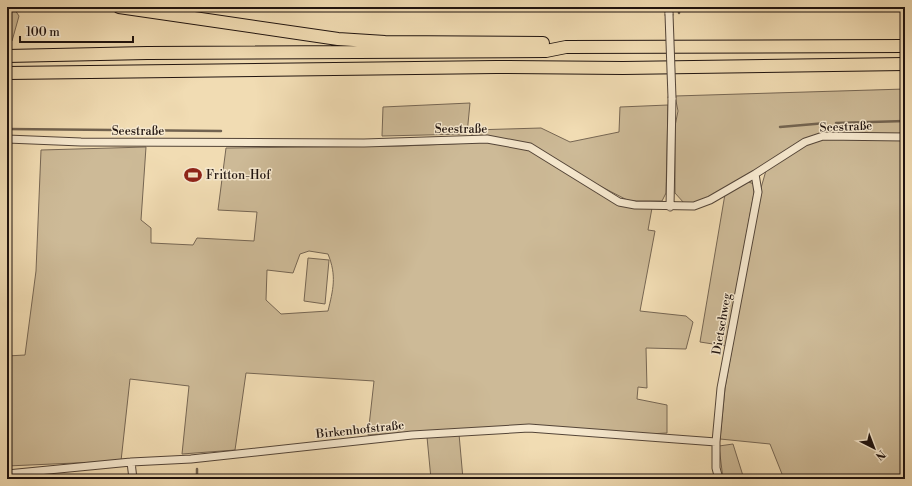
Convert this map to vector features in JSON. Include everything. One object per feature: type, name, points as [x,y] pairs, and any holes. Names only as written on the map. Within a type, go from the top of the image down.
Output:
[{"type":"highway","points":[[119,7],[338,39],[386,42],[546,42],[566,47]]},
{"type":"highway","points":[[7,56],[155,53],[546,51],[566,47],[905,46]]},
{"type":"highway","points":[[7,73],[905,64]]},
{"type":"street","points":[[669,11],[672,98],[670,206]]},
{"type":"street","name":"Seestraße","points":[[7,139],[81,142],[364,142],[488,139],[530,147],[619,202],[635,205],[694,206],[710,200],[806,142],[823,136],[905,137]]},
{"type":"street","name":"Dietschweg","points":[[720,479],[716,468],[716,442],[721,388],[758,192],[755,174]]},
{"type":"street","name":"Birkenhofstraße","points":[[7,474],[131,462],[191,459],[412,435],[529,428],[716,442]]},
{"type":"street","points":[[131,462],[133,479]]},
{"type":"shaded area","points":[[7,7],[13,7],[19,16],[12,41],[7,41]]},
{"type":"shaded area","points":[[905,89],[905,134],[821,133],[802,140],[747,176],[695,204],[684,203],[675,193],[675,126],[678,111],[675,96]]},
{"type":"shaded area","points":[[470,103],[467,134],[382,136],[383,107]]},
{"type":"shaded area","points":[[668,105],[666,193],[662,201],[629,201],[575,173],[617,202],[652,208],[648,230],[655,231],[640,311],[686,316],[693,322],[686,349],[646,348],[647,388],[638,387],[637,399],[667,405],[667,433],[648,434],[530,425],[368,435],[374,381],[246,373],[235,450],[182,454],[189,386],[130,379],[121,461],[7,466],[7,356],[25,355],[36,271],[41,150],[146,147],[141,220],[151,228],[151,243],[193,245],[197,238],[254,241],[257,212],[218,210],[226,148],[403,146],[472,143],[472,130],[541,128],[570,142],[619,132],[620,107]],"holes":[[[309,251],[328,254],[333,276],[333,290],[328,311],[281,314],[266,300],[267,270],[293,273],[300,254]]]},
{"type":"shaded area","points":[[823,138],[905,139],[905,479],[784,479],[770,444],[720,439],[725,388],[759,195],[767,167],[795,149]]},
{"type":"shaded area","points":[[746,181],[754,184],[754,193],[726,346],[700,342],[725,194]]},
{"type":"shaded area","points":[[308,258],[329,260],[325,304],[304,301]]},
{"type":"shaded area","points":[[459,434],[463,479],[431,479],[427,437]]},
{"type":"shaded area","points":[[733,444],[744,479],[723,479],[719,446]]},
{"type":"waterway","points":[[679,7],[679,13]]},
{"type":"waterway","points":[[836,123],[905,121]]},
{"type":"waterway","points":[[780,127],[826,123]]},
{"type":"waterway","points":[[7,129],[221,131]]},
{"type":"waterway","points":[[197,469],[197,479]]},
{"type":"place","name":"Fritton-Hof","points":[[193,175]]}]
